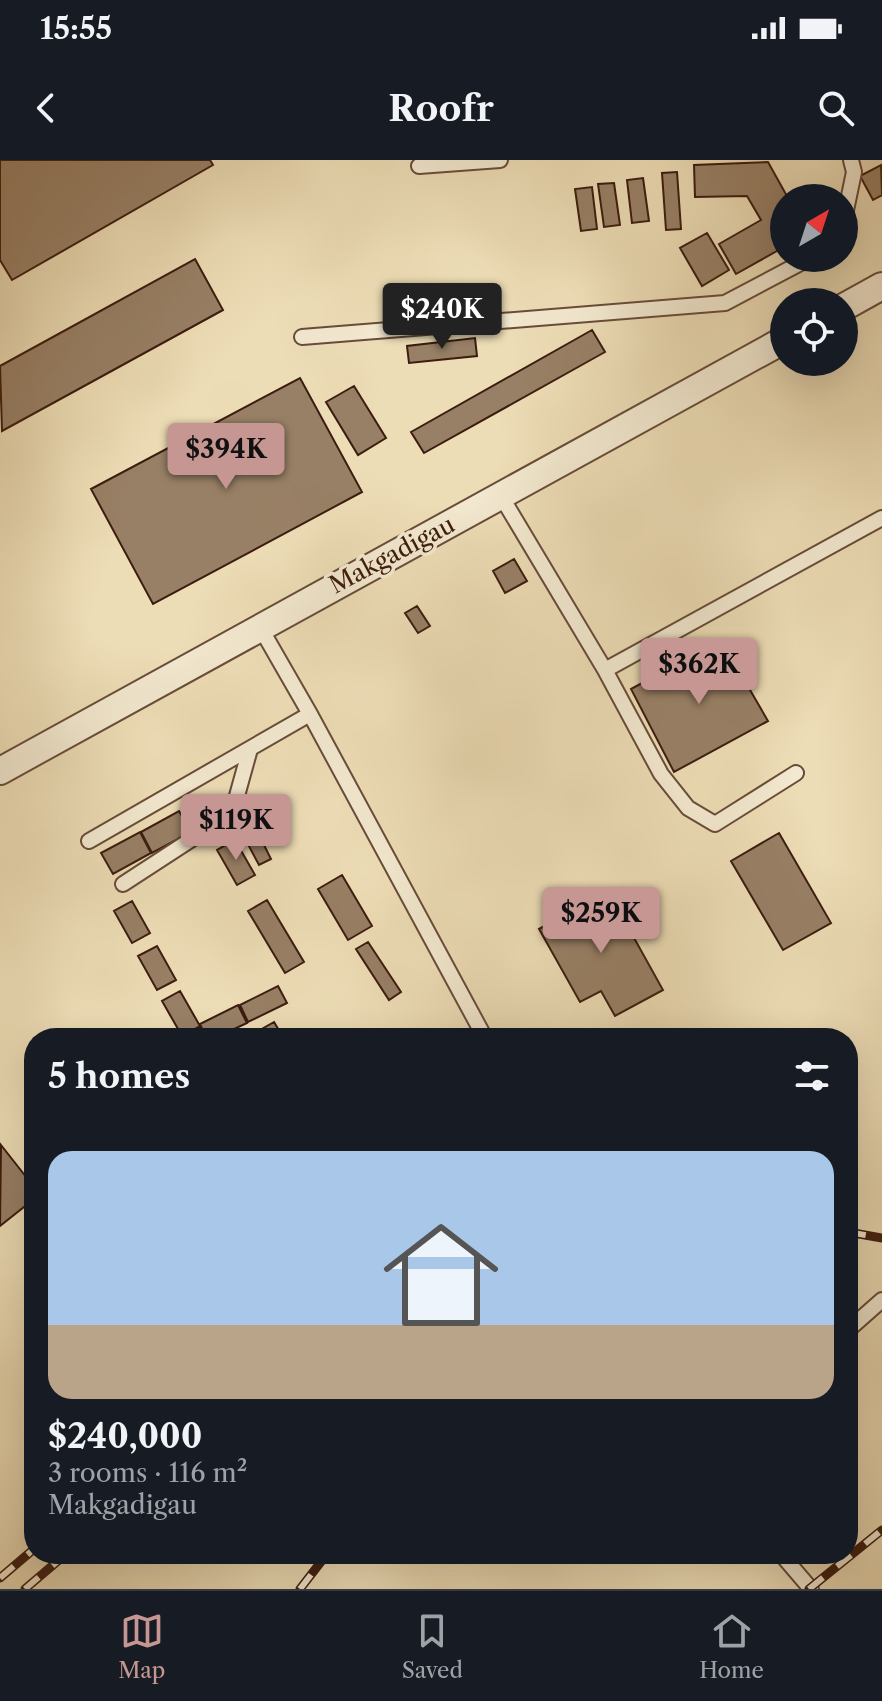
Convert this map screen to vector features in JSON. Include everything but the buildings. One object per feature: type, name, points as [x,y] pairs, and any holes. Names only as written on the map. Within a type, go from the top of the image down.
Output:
[{"type":"street","points":[[858,302],[880,293]]},
{"type":"street","name":"Makgadigau","points":[[0,771],[770,348]]},
{"type":"lane","points":[[419,166],[500,160]]},
{"type":"lane","points":[[851,160],[854,172],[852,184]]},
{"type":"lane","points":[[302,337],[725,303],[784,272]]},
{"type":"lane","points":[[501,496],[605,670],[661,774],[688,808],[715,824],[796,773]]},
{"type":"lane","points":[[605,670],[882,518]]},
{"type":"lane","points":[[260,627],[480,1028]]},
{"type":"lane","points":[[89,841],[310,714]]},
{"type":"lane","points":[[123,884],[209,828],[235,803],[250,749]]},
{"type":"lane","points":[[858,1321],[882,1300]]},
{"type":"lane","points":[[790,1564],[811,1589]]},
{"type":"railway","points":[[858,1234],[882,1238]]},
{"type":"railway","points":[[858,1549],[882,1530]]},
{"type":"railway","points":[[0,1578],[24,1558]]},
{"type":"railway","points":[[25,1589],[54,1564]]},
{"type":"railway","points":[[300,1589],[319,1564]]},
{"type":"railway","points":[[809,1589],[840,1564]]}]
